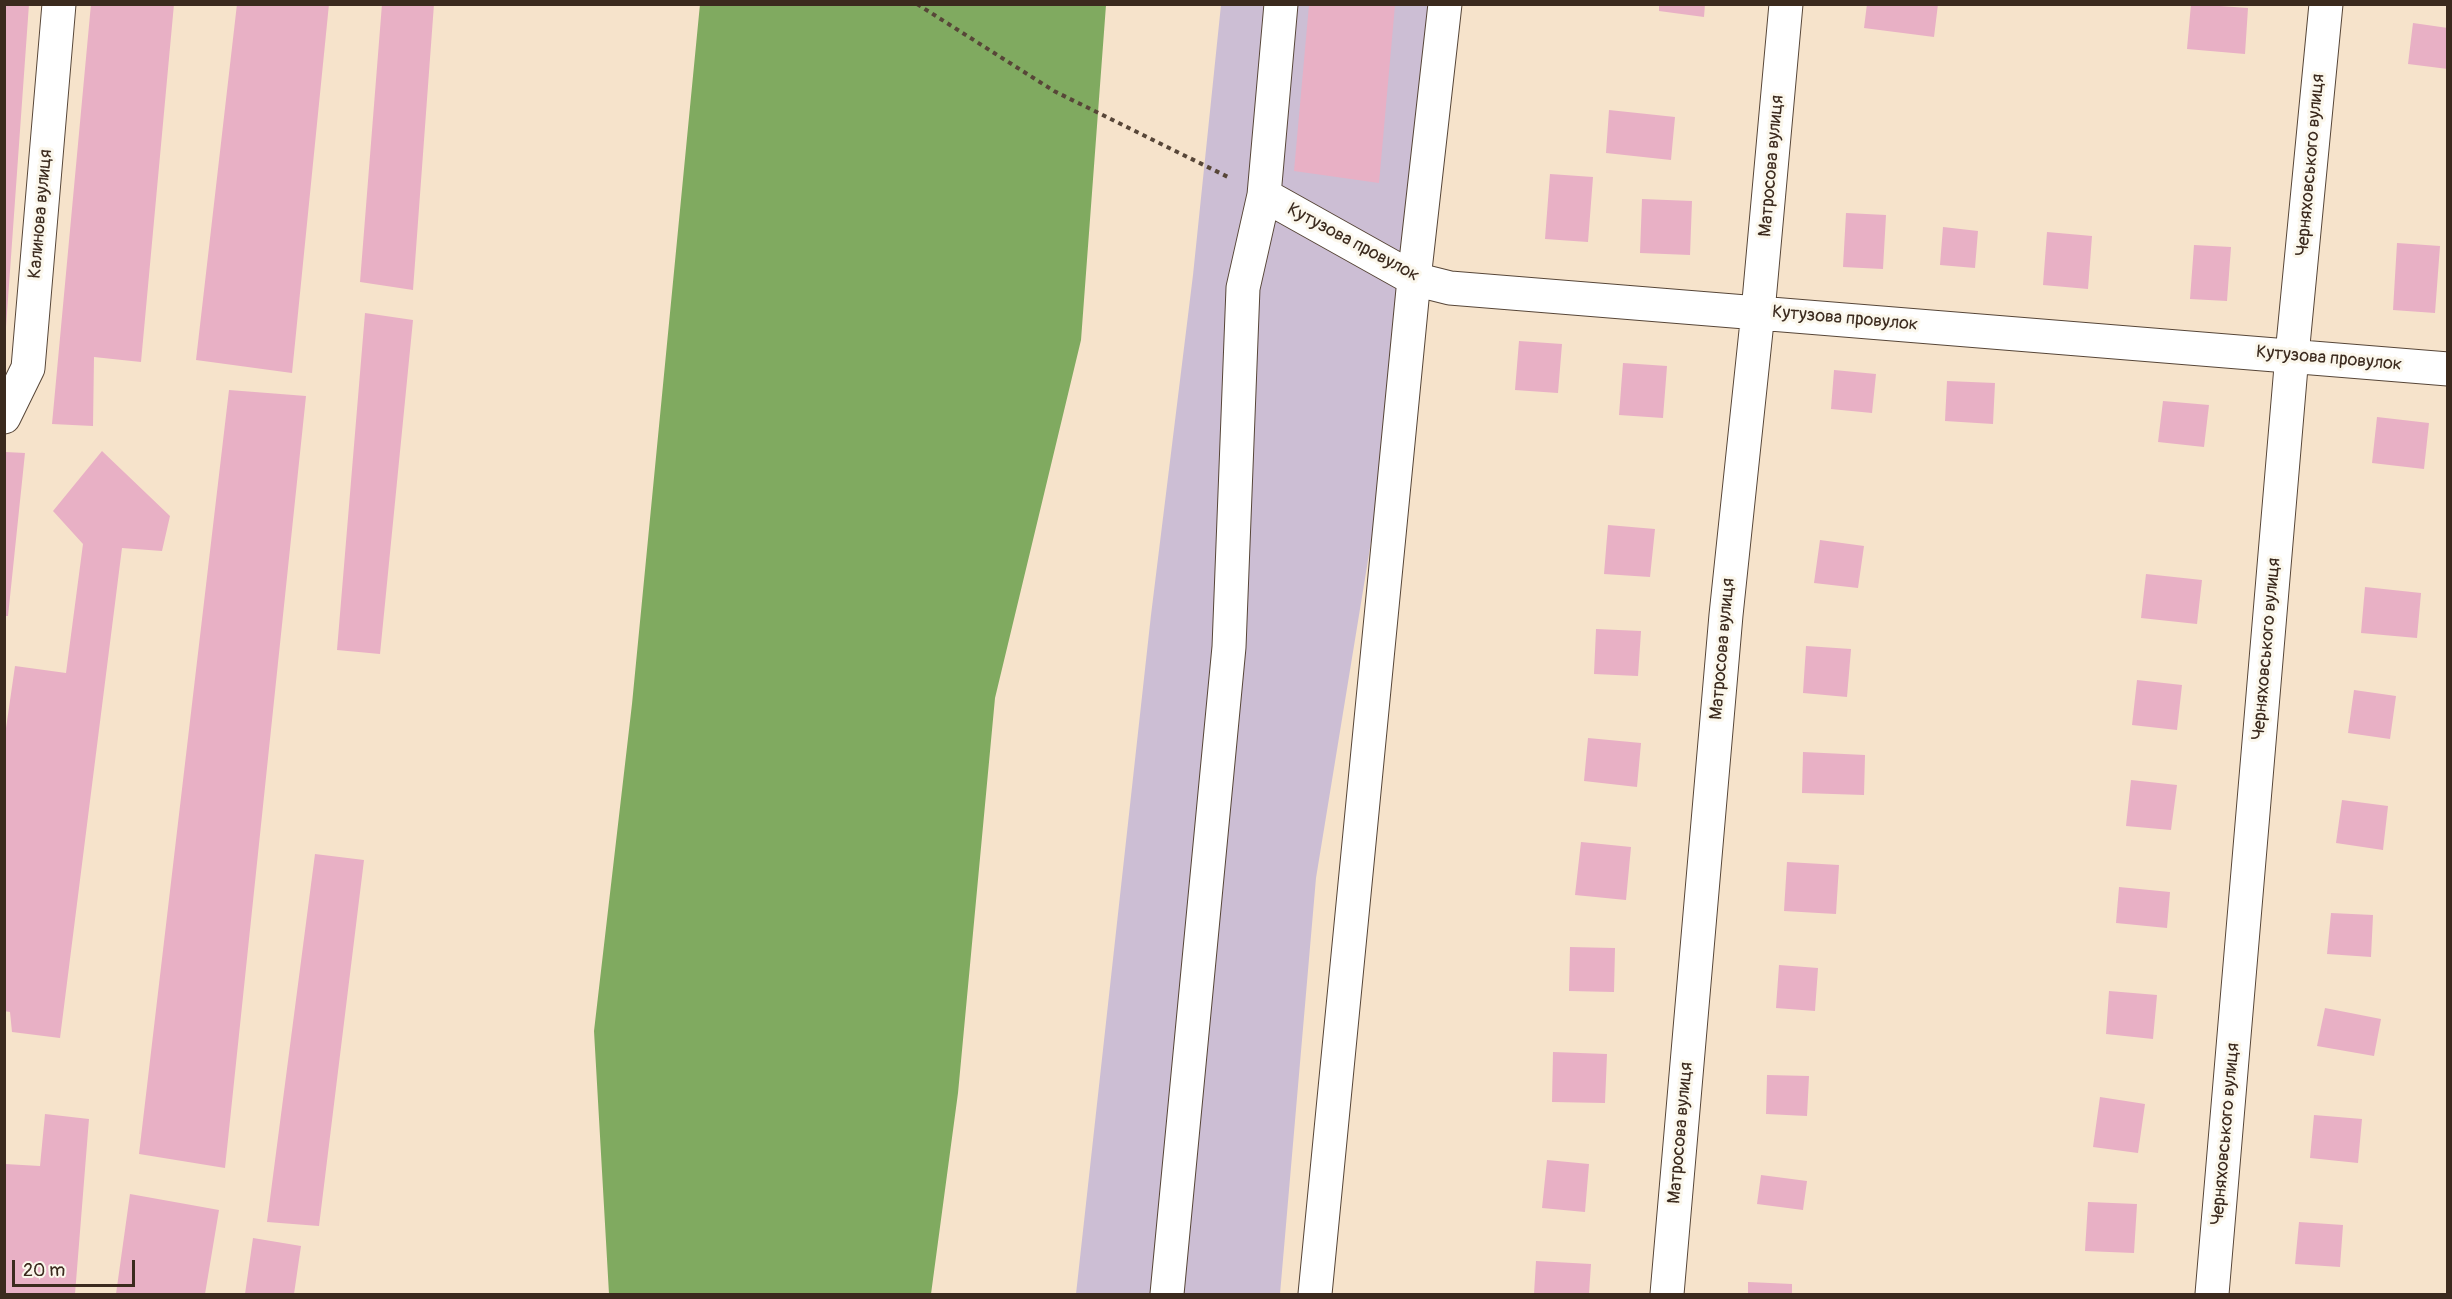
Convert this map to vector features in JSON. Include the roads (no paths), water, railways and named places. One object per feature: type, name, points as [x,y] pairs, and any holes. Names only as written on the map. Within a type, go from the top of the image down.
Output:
[{"type":"street","name":"Калинова вулиця","points":[[4,417],[28,368],[59,4]]},
{"type":"street","points":[[1167,1294],[1229,647],[1243,288],[1264,195],[1281,4]]},
{"type":"street","points":[[1315,1294],[1414,279],[1444,4]]},
{"type":"street","name":"Матросова вулиця","points":[[1667,1294],[1726,615],[1758,312],[1786,4]]},
{"type":"street","name":"Черняховського вулиця","points":[[2212,1294],[2292,355],[2326,4]]},
{"type":"street","name":"Кутузова провулок","points":[[1264,195],[1414,279],[1450,288],[2448,369]]}]
